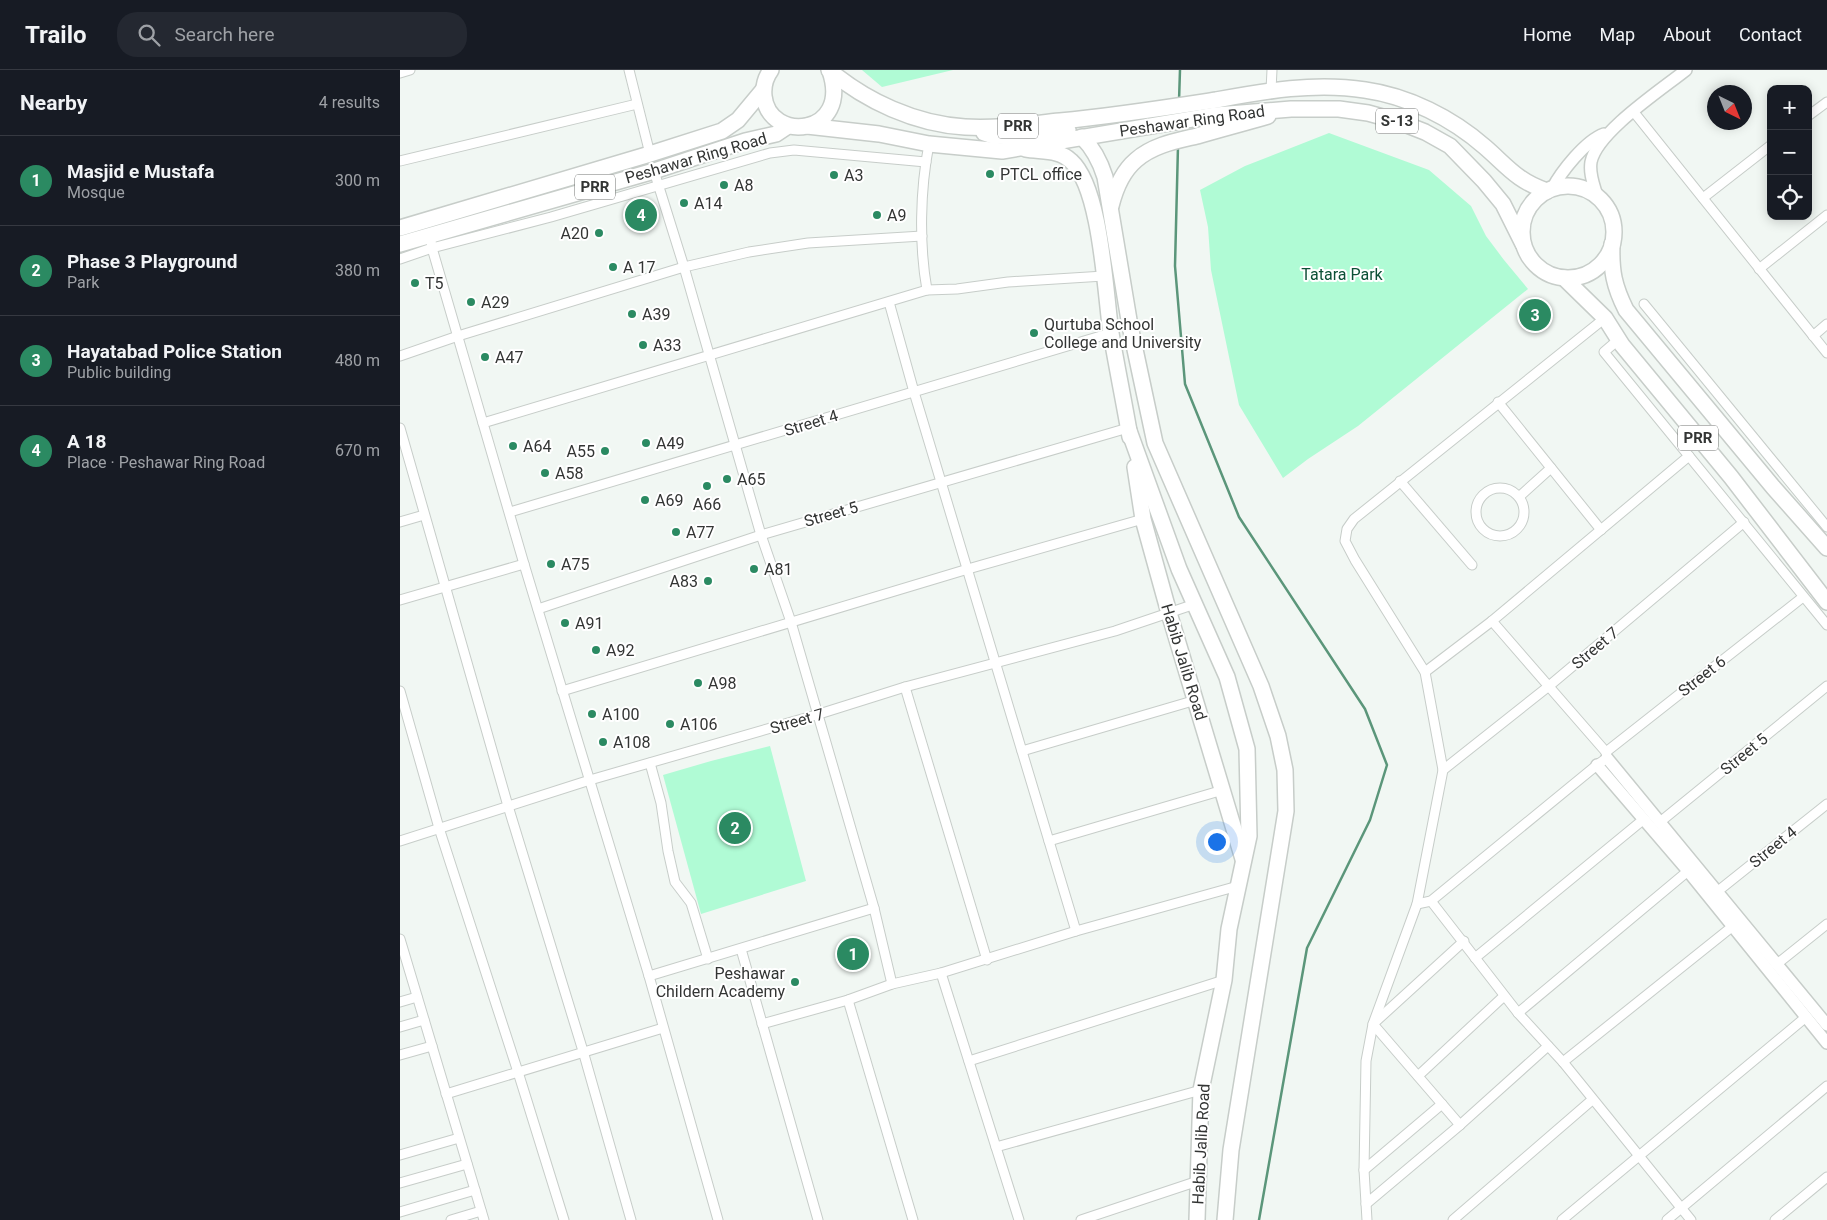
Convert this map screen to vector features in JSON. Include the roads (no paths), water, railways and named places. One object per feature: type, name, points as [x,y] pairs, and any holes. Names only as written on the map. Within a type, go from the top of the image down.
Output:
[{"type":"main road","name":"Peshawar Ring Road","points":[[400,228],[722,131],[738,120],[763,90],[771,70]]},
{"type":"main road","name":"Peshawar Ring Road","points":[[829,71],[865,96],[900,112],[934,122],[966,127],[1024,125],[1129,113],[1217,115],[1271,90],[1339,88],[1365,90],[1410,102],[1450,122],[1484,146],[1515,176],[1530,185],[1549,190]]},
{"type":"main road","points":[[807,126],[823,118],[833,102],[834,83],[829,71]]},
{"type":"main road","points":[[763,90],[768,108],[773,116],[788,126]]},
{"type":"main road","name":"Peshawar Ring Road","points":[[400,244],[431,241],[656,178],[746,140],[776,134],[788,126],[807,126],[879,134],[930,144],[992,150],[1019,149],[1217,115],[1291,109],[1339,109],[1397,120],[1425,132],[1450,146],[1503,204],[1523,244]]},
{"type":"main road","points":[[1111,206],[1118,184],[1137,159],[1149,150],[1168,143],[1217,115]]},
{"type":"main road","points":[[966,127],[993,136],[1009,137],[1021,137],[1063,130],[1074,132],[1082,137],[1098,158],[1105,177],[1111,206],[1130,326],[1155,443],[1261,686],[1278,736],[1285,770],[1286,811],[1231,1150],[1225,1220]]},
{"type":"main road","name":"Habib Jalib Road","points":[[1019,149],[1062,154],[1082,174],[1090,194],[1143,519],[1244,861],[1229,929],[1224,980],[1201,1090],[1197,1220]]},
{"type":"main road","points":[[1571,186],[1580,187],[1597,196],[1606,206],[1612,218],[1614,231],[1612,244],[1607,256],[1599,266],[1589,273],[1577,277],[1564,278],[1548,273],[1534,264],[1527,254],[1522,234],[1526,213],[1538,197],[1549,190],[1571,186]]},
{"type":"main road","name":"PRR","points":[[1612,244],[1612,275],[1626,310],[1773,487],[1827,547]]},
{"type":"main road","name":"PRR","points":[[1564,278],[1605,318],[1618,340],[1731,477],[1827,602]]},
{"type":"main road","points":[[1128,428],[1179,569],[1227,677],[1247,749],[1250,821],[1244,861]]},
{"type":"main road","points":[[1142,466],[1161,456]]},
{"type":"street","points":[[400,72],[410,70]]},
{"type":"street","points":[[629,70],[650,154]]},
{"type":"street","points":[[1271,90],[1272,70]]},
{"type":"street","points":[[1597,196],[1590,164],[1597,148],[1608,133],[1686,70]]},
{"type":"street","points":[[1812,113],[1827,102]]},
{"type":"street","points":[[400,161],[637,104]]},
{"type":"street","points":[[1633,112],[1827,353]]},
{"type":"street","points":[[1549,190],[1583,149],[1597,137],[1608,133]]},
{"type":"street","points":[[927,290],[922,264],[922,236],[926,162],[930,144]]},
{"type":"street","points":[[1703,198],[1767,148]]},
{"type":"street","points":[[892,984],[874,908],[790,622],[761,535],[684,267],[656,178],[770,153],[794,150],[926,162]]},
{"type":"street","points":[[1759,269],[1827,215]]},
{"type":"street","points":[[400,356],[458,336],[684,267],[749,252],[808,243],[922,236]]},
{"type":"street","points":[[400,259],[431,241],[524,564],[649,976],[718,1220]]},
{"type":"street","points":[[483,423],[709,357],[798,328],[927,290],[957,289],[1008,282],[1104,276]]},
{"type":"street","points":[[890,302],[914,392],[1076,931]]},
{"type":"street","points":[[1644,304],[1827,527]]},
{"type":"street","points":[[1367,1220],[1364,1170],[1366,1061],[1373,1024],[1417,904],[1443,770],[1426,672],[1344,540],[1347,529],[1354,519],[1605,318]]},
{"type":"street","points":[[1813,336],[1827,324]]},
{"type":"street","name":"Street 4","points":[[510,512],[1112,333]]},
{"type":"street","points":[[1618,340],[1604,352],[1827,625]]},
{"type":"street","points":[[1498,402],[1601,530]]},
{"type":"street","points":[[400,428],[402,445],[446,587],[508,806],[583,1052],[631,1220]]},
{"type":"street","name":"Street 5","points":[[538,608],[761,535],[1128,428]]},
{"type":"street","points":[[1426,672],[1492,621],[1689,456]]},
{"type":"street","points":[[1520,496],[1551,468]]},
{"type":"street","points":[[1400,481],[1472,565]]},
{"type":"street","points":[[1498,487],[1506,488],[1520,496],[1524,504],[1524,520],[1514,533],[1506,536],[1490,534],[1478,523],[1476,515],[1479,500],[1484,494],[1498,487]]},
{"type":"street","points":[[400,522],[424,515]]},
{"type":"street","points":[[562,691],[968,569],[1143,519]]},
{"type":"street","name":"Street 7","points":[[1443,770],[1549,686],[1744,522]]},
{"type":"street","points":[[400,600],[524,564]]},
{"type":"street","name":"Street 6","points":[[1431,901],[1607,755],[1803,597]]},
{"type":"street","name":"Street 7","points":[[400,841],[590,780],[816,715],[905,687],[1115,631],[1195,604]]},
{"type":"street","points":[[1492,621],[1607,755],[1718,891],[1806,1017],[1827,1043]]},
{"type":"street","name":"Street 5","points":[[1660,822],[1827,686]]},
{"type":"street","points":[[905,687],[987,960]]},
{"type":"street","points":[[400,691],[439,828],[564,1220]]},
{"type":"street","points":[[1022,751],[1196,700]]},
{"type":"street","points":[[650,763],[661,804],[668,851],[676,882],[691,902],[708,959]]},
{"type":"street","points":[[1597,765],[1733,926],[1777,964],[1827,1025]]},
{"type":"street","points":[[1049,841],[1223,790]]},
{"type":"street","name":"Street 4","points":[[1718,891],[1827,804]]},
{"type":"street","points":[[1474,958],[1644,819]]},
{"type":"street","points":[[1518,1013],[1688,871]]},
{"type":"street","points":[[762,1024],[848,1000],[892,984],[987,960],[1076,931],[1238,886]]},
{"type":"street","points":[[1417,904],[1431,901],[1504,996],[1563,1062],[1691,1220]]},
{"type":"street","points":[[649,976],[874,908]]},
{"type":"street","points":[[1777,964],[1827,924]]},
{"type":"street","points":[[1563,1062],[1733,926]]},
{"type":"street","points":[[400,939],[482,1216],[451,1220]]},
{"type":"street","points":[[1373,1024],[1464,942]]},
{"type":"street","points":[[741,949],[818,1220]]},
{"type":"street","points":[[941,973],[1018,1220]]},
{"type":"street","points":[[969,1061],[1224,980]]},
{"type":"street","points":[[400,1002],[417,996]]},
{"type":"street","points":[[1418,1076],[1504,996]]},
{"type":"street","points":[[848,1000],[913,1220]]},
{"type":"street","points":[[1562,1220],[1806,1017]]},
{"type":"street","points":[[400,1028],[424,1020]]},
{"type":"street","points":[[1373,1024],[1460,1125]]},
{"type":"street","points":[[446,1094],[664,1028]]},
{"type":"street","points":[[400,1056],[432,1046]]},
{"type":"street","points":[[1366,1204],[1460,1125],[1548,1046]]},
{"type":"street","points":[[1667,1220],[1827,1086]]},
{"type":"street","points":[[996,1147],[1201,1090]]},
{"type":"street","points":[[1453,1220],[1592,1100]]},
{"type":"street","points":[[1364,1170],[1442,1104]]},
{"type":"street","points":[[400,1155],[459,1138]]},
{"type":"street","points":[[400,1183],[467,1164]]},
{"type":"street","points":[[1775,1220],[1827,1177]]},
{"type":"street","points":[[1081,1220],[1198,1182]]},
{"type":"street","points":[[400,1212],[475,1190]]},
{"type":"waterway","points":[[1179,101],[1180,70]]},
{"type":"waterway","points":[[1178,146],[1175,266],[1185,384],[1239,517],[1365,709],[1387,765],[1370,820],[1307,948],[1259,1220]]},
{"type":"place","name":"PTCL office","points":[[990,174]]},
{"type":"place","name":"A3","points":[[834,175]]},
{"type":"place","name":"A8","points":[[724,185]]},
{"type":"place","name":"A14","points":[[684,203]]},
{"type":"place","name":"A 18","points":[[641,215]]},
{"type":"place","name":"A9","points":[[877,215]]},
{"type":"place","name":"A20","points":[[599,233]]},
{"type":"place","name":"A 17","points":[[613,267]]},
{"type":"place","name":"T5","points":[[415,283]]},
{"type":"place","name":"A29","points":[[471,302]]},
{"type":"place","name":"A39","points":[[632,314]]},
{"type":"place","name":"Hayatabad Police Station","points":[[1535,315]]},
{"type":"place","name":"Qurtuba School College and University","points":[[1034,333]]},
{"type":"place","name":"A33","points":[[643,345]]},
{"type":"place","name":"A47","points":[[485,357]]},
{"type":"place","name":"A49","points":[[646,443]]},
{"type":"place","name":"A64","points":[[513,446]]},
{"type":"place","name":"A55","points":[[605,451]]},
{"type":"place","name":"A58","points":[[545,473]]},
{"type":"place","name":"A65","points":[[727,479]]},
{"type":"place","name":"A66","points":[[707,486]]},
{"type":"place","name":"A69","points":[[645,500]]},
{"type":"place","name":"A77","points":[[676,532]]},
{"type":"place","name":"A75","points":[[551,564]]},
{"type":"place","name":"A81","points":[[754,569]]},
{"type":"place","name":"A83","points":[[708,581]]},
{"type":"place","name":"A91","points":[[565,623]]},
{"type":"place","name":"A92","points":[[596,650]]},
{"type":"place","name":"A98","points":[[698,683]]},
{"type":"place","name":"A100","points":[[592,714]]},
{"type":"place","name":"A106","points":[[670,724]]},
{"type":"place","name":"A108","points":[[603,742]]},
{"type":"place","name":"Phase 3 Playground","points":[[735,828]]},
{"type":"place","name":"Masjid e Mustafa","points":[[853,954]]},
{"type":"place","name":"Peshawar Childern Academy","points":[[795,982]]},
{"type":"park label","name":"Tatara Park","points":[[1342,274]]}]
